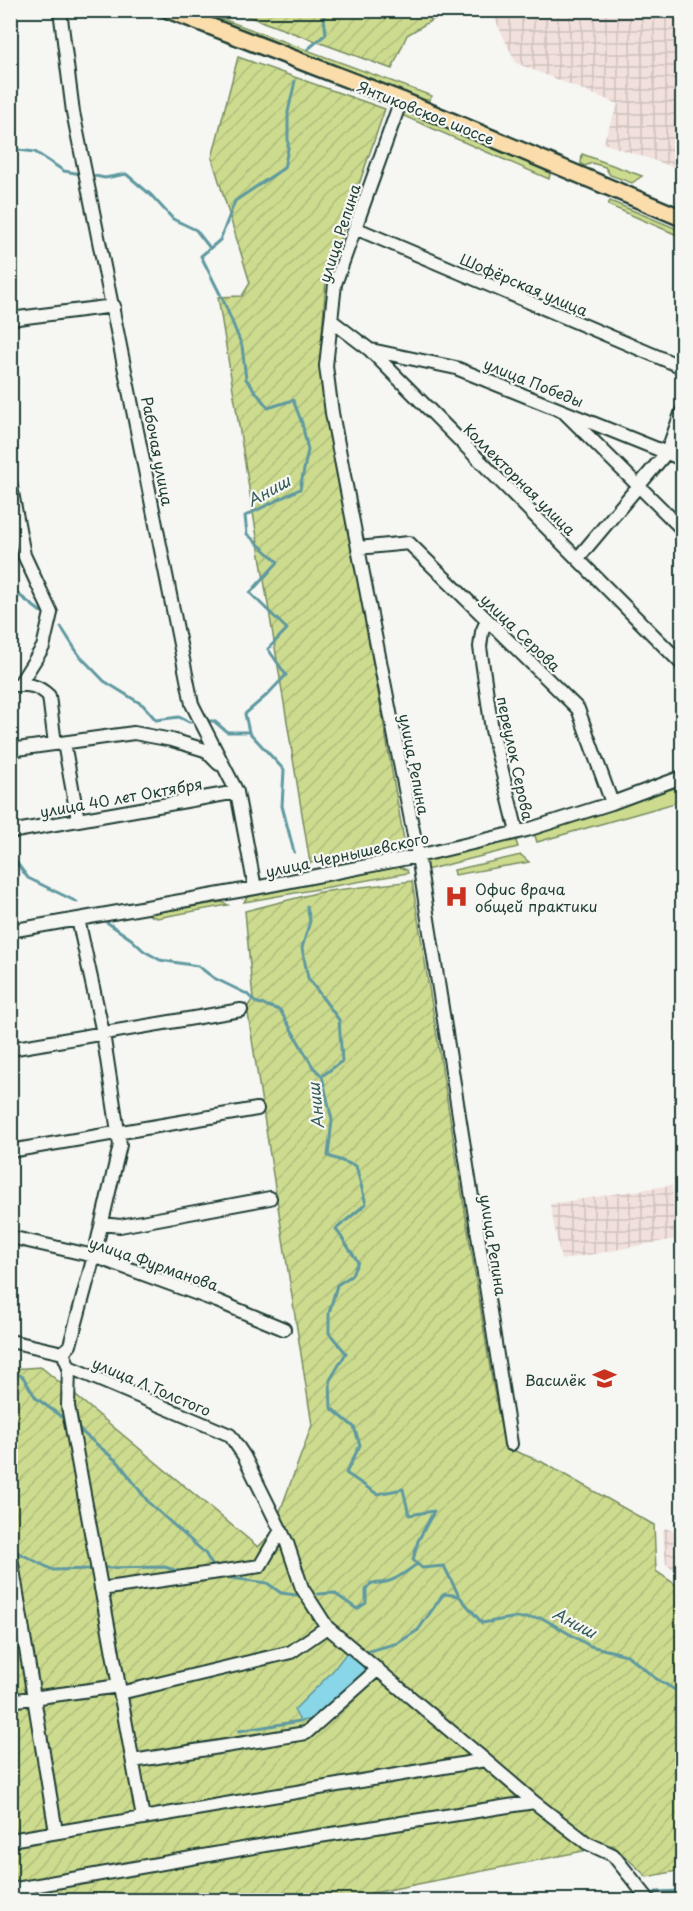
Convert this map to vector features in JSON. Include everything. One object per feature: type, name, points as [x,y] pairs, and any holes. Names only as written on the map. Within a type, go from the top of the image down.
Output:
[{"type":"main road","name":"Янтиковское шоссе","points":[[168,10],[401,100],[682,219]]},
{"type":"street","name":"Рабочая улица","points":[[60,10],[74,112],[192,704],[237,792],[255,888]]},
{"type":"street","name":"улица Репина","points":[[401,100],[335,284],[326,366],[332,412],[418,856],[511,1444]]},
{"type":"street","name":"Шофёрская улица","points":[[355,228],[682,367]]},
{"type":"street","points":[[10,319],[114,306]]},
{"type":"street","name":"Коллекторная улица","points":[[332,321],[370,350],[682,664]]},
{"type":"street","name":"улица Победы","points":[[370,350],[456,368],[682,459]]},
{"type":"street","points":[[560,408],[682,529]]},
{"type":"street","points":[[578,558],[667,452],[682,411]]},
{"type":"street","points":[[10,482],[24,555],[51,613],[43,647],[14,685]]},
{"type":"street","name":"улица Серова","points":[[358,548],[409,543],[578,709],[612,803]]},
{"type":"street","name":"переулок Серова","points":[[487,620],[482,632],[480,647],[492,730],[517,832]]},
{"type":"street","points":[[14,685],[34,685],[49,696],[78,820]]},
{"type":"street","points":[[10,750],[134,733],[205,750],[229,774]]},
{"type":"street","name":"улица Чернышевского","points":[[10,931],[255,888],[418,856],[517,832],[612,803],[682,777]]},
{"type":"street","name":"улица 40 лет Октября","points":[[10,832],[237,792]]},
{"type":"street","points":[[10,1341],[63,1353],[70,1345],[120,1145],[103,1033],[78,919]]},
{"type":"street","points":[[10,1049],[241,1010]]},
{"type":"street","points":[[10,1151],[257,1109]]},
{"type":"street","points":[[102,1224],[120,1226],[270,1198]]},
{"type":"street","name":"улица Фурманова","points":[[10,1237],[94,1256],[217,1300],[284,1329]]},
{"type":"street","name":"улица Л.Толстого","points":[[63,1353],[69,1367],[230,1435],[244,1456],[281,1530],[302,1588],[327,1627],[534,1803],[587,1843],[612,1855],[649,1900]]},
{"type":"street","points":[[69,1367],[68,1406],[143,1818]]},
{"type":"street","points":[[101,1589],[260,1566],[281,1530]]},
{"type":"street","points":[[10,1551],[14,1598],[34,1698],[56,1832]]},
{"type":"street","points":[[10,1701],[120,1689],[291,1652],[327,1627]]},
{"type":"street","points":[[133,1761],[306,1733],[378,1669]]},
{"type":"street","points":[[10,1840],[485,1760]]},
{"type":"street","points":[[10,1890],[310,1838],[534,1803]]},
{"type":"shaded area","points":[[491,11],[682,11],[682,170],[603,143],[618,104],[516,63]]},
{"type":"shaded area","points":[[672,1185],[675,1239],[561,1260],[550,1204]]},
{"type":"shaded area","points":[[665,1528],[682,1535],[682,1576],[666,1564],[663,1532]]},
{"type":"green space","points":[[188,11],[201,11],[432,96],[429,100],[424,100]]},
{"type":"green space","points":[[233,11],[447,11],[407,35],[392,69]]},
{"type":"green space","points":[[238,57],[385,109],[326,280],[320,360],[405,846],[310,863],[218,297],[242,296],[250,283],[212,158]]},
{"type":"green space","points":[[402,109],[548,172],[549,179],[399,114]]},
{"type":"green space","points":[[582,154],[642,176],[632,183],[610,175],[605,167],[592,163],[585,166],[581,164]]},
{"type":"green space","points":[[610,201],[682,231],[682,237],[608,205]]},
{"type":"green space","points":[[681,786],[682,801],[537,842],[534,833]]},
{"type":"green space","points":[[515,838],[518,847],[422,871],[424,861]]},
{"type":"green space","points":[[521,855],[529,862],[455,875],[454,870]]},
{"type":"green space","points":[[399,867],[407,870],[408,873],[244,902],[247,897]]},
{"type":"green space","points":[[412,881],[492,1380],[505,1447],[542,1462],[654,1525],[656,1571],[682,1589],[682,1870],[647,1877],[613,1845],[338,1900],[11,1900],[11,1369],[41,1367],[258,1547],[272,1533],[312,1425],[247,1007],[253,999],[245,911],[320,892]]},
{"type":"green space","points":[[222,902],[228,905],[157,918],[147,914]]},
{"type":"water","points":[[348,1651],[369,1668],[314,1719],[300,1721],[294,1710],[331,1673]]},
{"type":"waterway","name":"Аниш","points":[[308,49],[326,34],[323,10]]},
{"type":"waterway","name":"Аниш","points":[[294,852],[282,806],[284,770],[249,732],[245,714],[286,675],[268,649],[287,629],[250,593],[278,562],[247,534],[245,516],[300,489],[308,450],[302,423],[293,400],[268,408],[246,379],[242,346],[224,302],[201,256],[220,240],[235,201],[284,168],[288,149],[288,112],[295,81]]},
{"type":"waterway","points":[[10,149],[35,152],[64,171],[81,174]]},
{"type":"waterway","points":[[90,175],[105,178],[126,174],[151,195],[173,219],[196,230],[210,248]]},
{"type":"waterway","points":[[10,588],[41,612]]},
{"type":"waterway","points":[[61,627],[79,655],[104,681],[143,705],[156,720],[179,717],[189,722],[198,722]]},
{"type":"waterway","points":[[204,721],[214,721],[227,732],[249,732]]},
{"type":"waterway","points":[[16,862],[28,878],[77,902]]},
{"type":"waterway","name":"Аниш","points":[[307,906],[310,921],[302,948],[308,978],[339,1020],[342,1061],[322,1076],[332,1120],[328,1156],[356,1166],[366,1204],[336,1229],[358,1262],[351,1276],[337,1285],[329,1313],[329,1333],[346,1353],[330,1380],[331,1408],[354,1427],[360,1445],[346,1473],[377,1494],[403,1489],[409,1515],[434,1511],[418,1541],[413,1560],[422,1568],[444,1566],[459,1596],[482,1623],[512,1618],[542,1618],[590,1646],[627,1655],[655,1678],[682,1694]]},
{"type":"waterway","points":[[105,921],[144,951],[160,960],[198,966],[214,978],[247,994],[255,1002],[280,1010],[313,1067],[322,1076]]},
{"type":"waterway","points":[[10,1370],[23,1377],[36,1398],[66,1420]]},
{"type":"waterway","points":[[76,1427],[119,1463],[149,1503],[205,1553],[215,1570]]},
{"type":"waterway","points":[[15,1551],[53,1570],[94,1569]]},
{"type":"waterway","points":[[318,1594],[334,1593],[357,1609],[366,1603],[366,1590],[371,1583],[390,1581],[417,1564]]},
{"type":"waterway","points":[[100,1568],[165,1567],[180,1572]]},
{"type":"waterway","points":[[224,1577],[267,1583],[281,1593],[296,1595]]},
{"type":"waterway","points":[[369,1651],[398,1643],[418,1630],[445,1594],[459,1596]]},
{"type":"waterway","points":[[239,1731],[300,1721]]},
{"type":"waterway","points":[[656,1892],[682,1891]]},
{"type":"place","name":"Офис врача общей практики","points":[[457,897]]},
{"type":"place","name":"Василёк","points":[[604,1379]]}]
